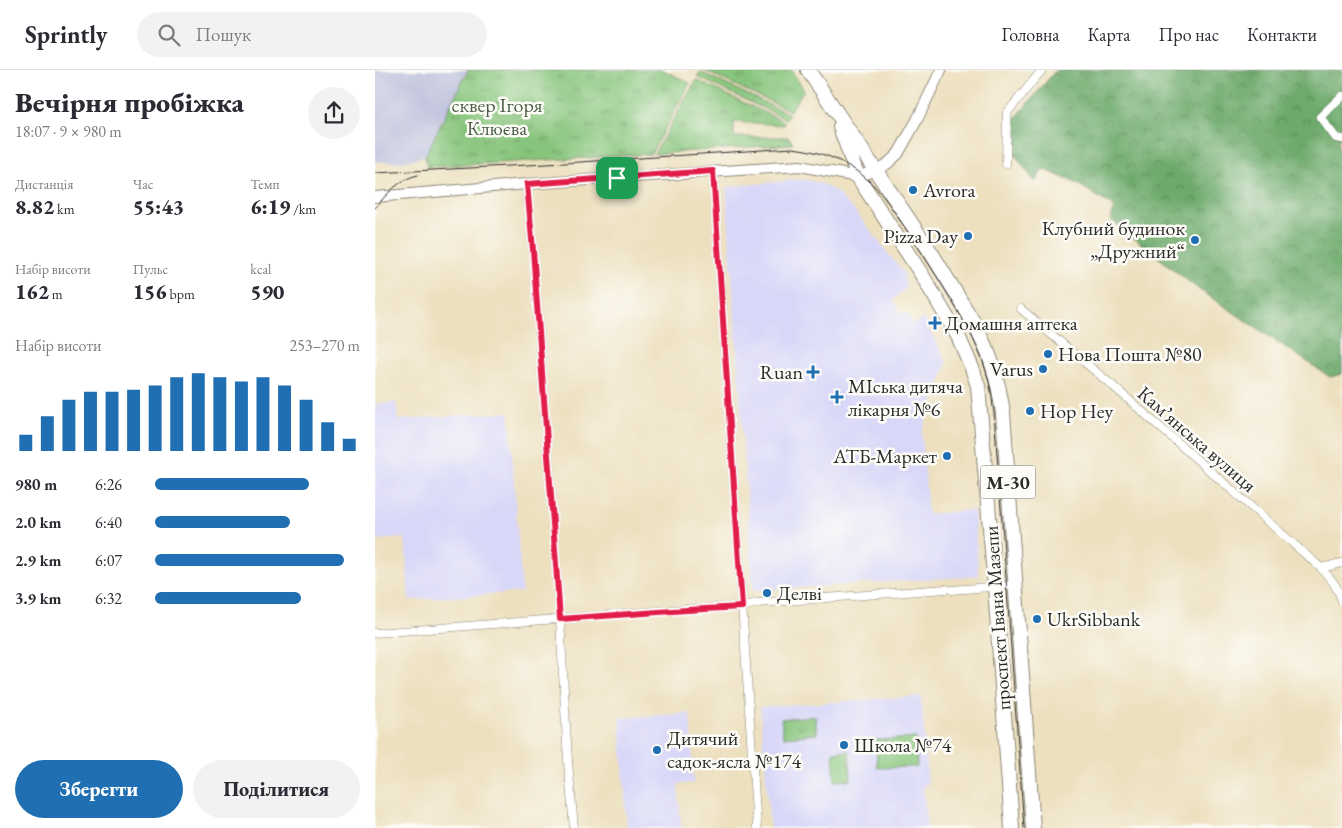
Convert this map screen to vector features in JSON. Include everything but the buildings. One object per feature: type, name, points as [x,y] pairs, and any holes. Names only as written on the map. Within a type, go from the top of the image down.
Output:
[{"type":"highway","name":"М-30","points":[[808,70],[876,170]]},
{"type":"highway","name":"М-30","points":[[834,110],[858,177]]},
{"type":"highway","name":"проспект Івана Мазепи","points":[[876,170],[932,254],[975,325],[989,355],[999,390],[1003,412],[1033,828]]},
{"type":"highway","name":"проспект Івана Мазепи","points":[[858,177],[922,275],[958,336],[978,386],[995,587],[1012,828]]},
{"type":"main road","points":[[375,197],[527,184],[800,166],[858,177],[887,164],[898,154],[941,70]]},
{"type":"street","points":[[1006,164],[1007,113],[1042,70]]},
{"type":"street","points":[[1342,96],[1321,117],[1336,138],[1342,139]]},
{"type":"street","points":[[713,171],[757,828]]},
{"type":"street","points":[[527,184],[560,619],[567,753],[574,828]]},
{"type":"street","name":"Камʼянська вулиця","points":[[1021,309],[1113,386],[1321,568],[1334,582],[1342,601]]},
{"type":"street","points":[[1321,568],[1342,563]]},
{"type":"street","points":[[375,633],[742,607],[758,603],[1015,585]]},
{"type":"shaded area","points":[[375,70],[472,70],[425,156],[403,162],[375,162]]},
{"type":"shaded area","name":"МІська дитяча лікарня №6","points":[[808,180],[822,184],[836,192],[854,210],[904,273],[906,289],[893,300],[902,315],[907,313],[913,324],[923,318],[947,362],[922,432],[928,514],[974,510],[979,576],[753,591],[726,187]]},
{"type":"shaded area","points":[[396,402],[398,420],[509,412],[522,592],[409,600],[405,538],[375,540],[375,404]]},
{"type":"shaded area","name":"Школа №74","points":[[921,696],[928,783],[923,786],[927,828],[770,828],[760,707]]},
{"type":"shaded area","name":"Дитячий садок-ясла №174","points":[[690,713],[694,783],[678,784],[681,828],[627,828],[620,718]]},
{"type":"green space","name":"сквер Ігоря Клюєва","points":[[468,70],[663,70],[690,83],[651,154],[427,167],[425,156]]},
{"type":"green space","points":[[703,70],[791,70],[804,90],[790,111]]},
{"type":"green space","points":[[1056,70],[1342,70],[1342,131],[1337,147],[1342,148],[1342,374],[1330,377],[1197,288],[1111,220],[1114,207],[1078,184],[1043,169],[1035,182],[1012,151],[1014,120]]},
{"type":"green space","points":[[700,72],[789,114],[786,119],[697,77]]},
{"type":"green space","points":[[696,80],[785,122],[784,125],[734,122],[734,137],[789,137],[793,144],[654,154]]},
{"type":"green space","points":[[815,716],[817,734],[783,737],[781,719]]},
{"type":"green space","points":[[916,738],[917,767],[877,768],[876,740]]},
{"type":"green space","points":[[849,751],[851,780],[835,781],[833,752]]},
{"type":"tram line","points":[[375,173],[792,148],[811,151],[838,160],[854,169],[869,181],[894,211],[951,299],[978,350],[990,386],[994,413],[1024,828]]},
{"type":"tram line","points":[[375,208],[399,184],[418,175]]},
{"type":"place","name":"Avrora","points":[[913,190]]},
{"type":"place","name":"Pizza Day","points":[[968,236]]},
{"type":"place","name":"Клубний будинок „Дружний“","points":[[1195,240]]},
{"type":"place","name":"Домашня аптека","points":[[935,323]]},
{"type":"place","name":"Нова Пошта №80","points":[[1048,354]]},
{"type":"place","name":"Varus","points":[[1043,369]]},
{"type":"place","name":"Ruan","points":[[813,372]]},
{"type":"place","name":"МІська дитяча лікарня №6","points":[[837,397]]},
{"type":"place","name":"Hop Hey","points":[[1030,411]]},
{"type":"place","name":"АТБ-Маркет","points":[[947,456]]},
{"type":"place","name":"Делві","points":[[767,593]]},
{"type":"place","name":"UkrSibbank","points":[[1037,619]]},
{"type":"place","name":"Школа №74","points":[[844,745]]},
{"type":"place","name":"Дитячий садок-ясла №174","points":[[657,750]]},
{"type":"route","points":[[713,171],[742,607],[560,619],[527,184],[617,178],[713,171]]}]
